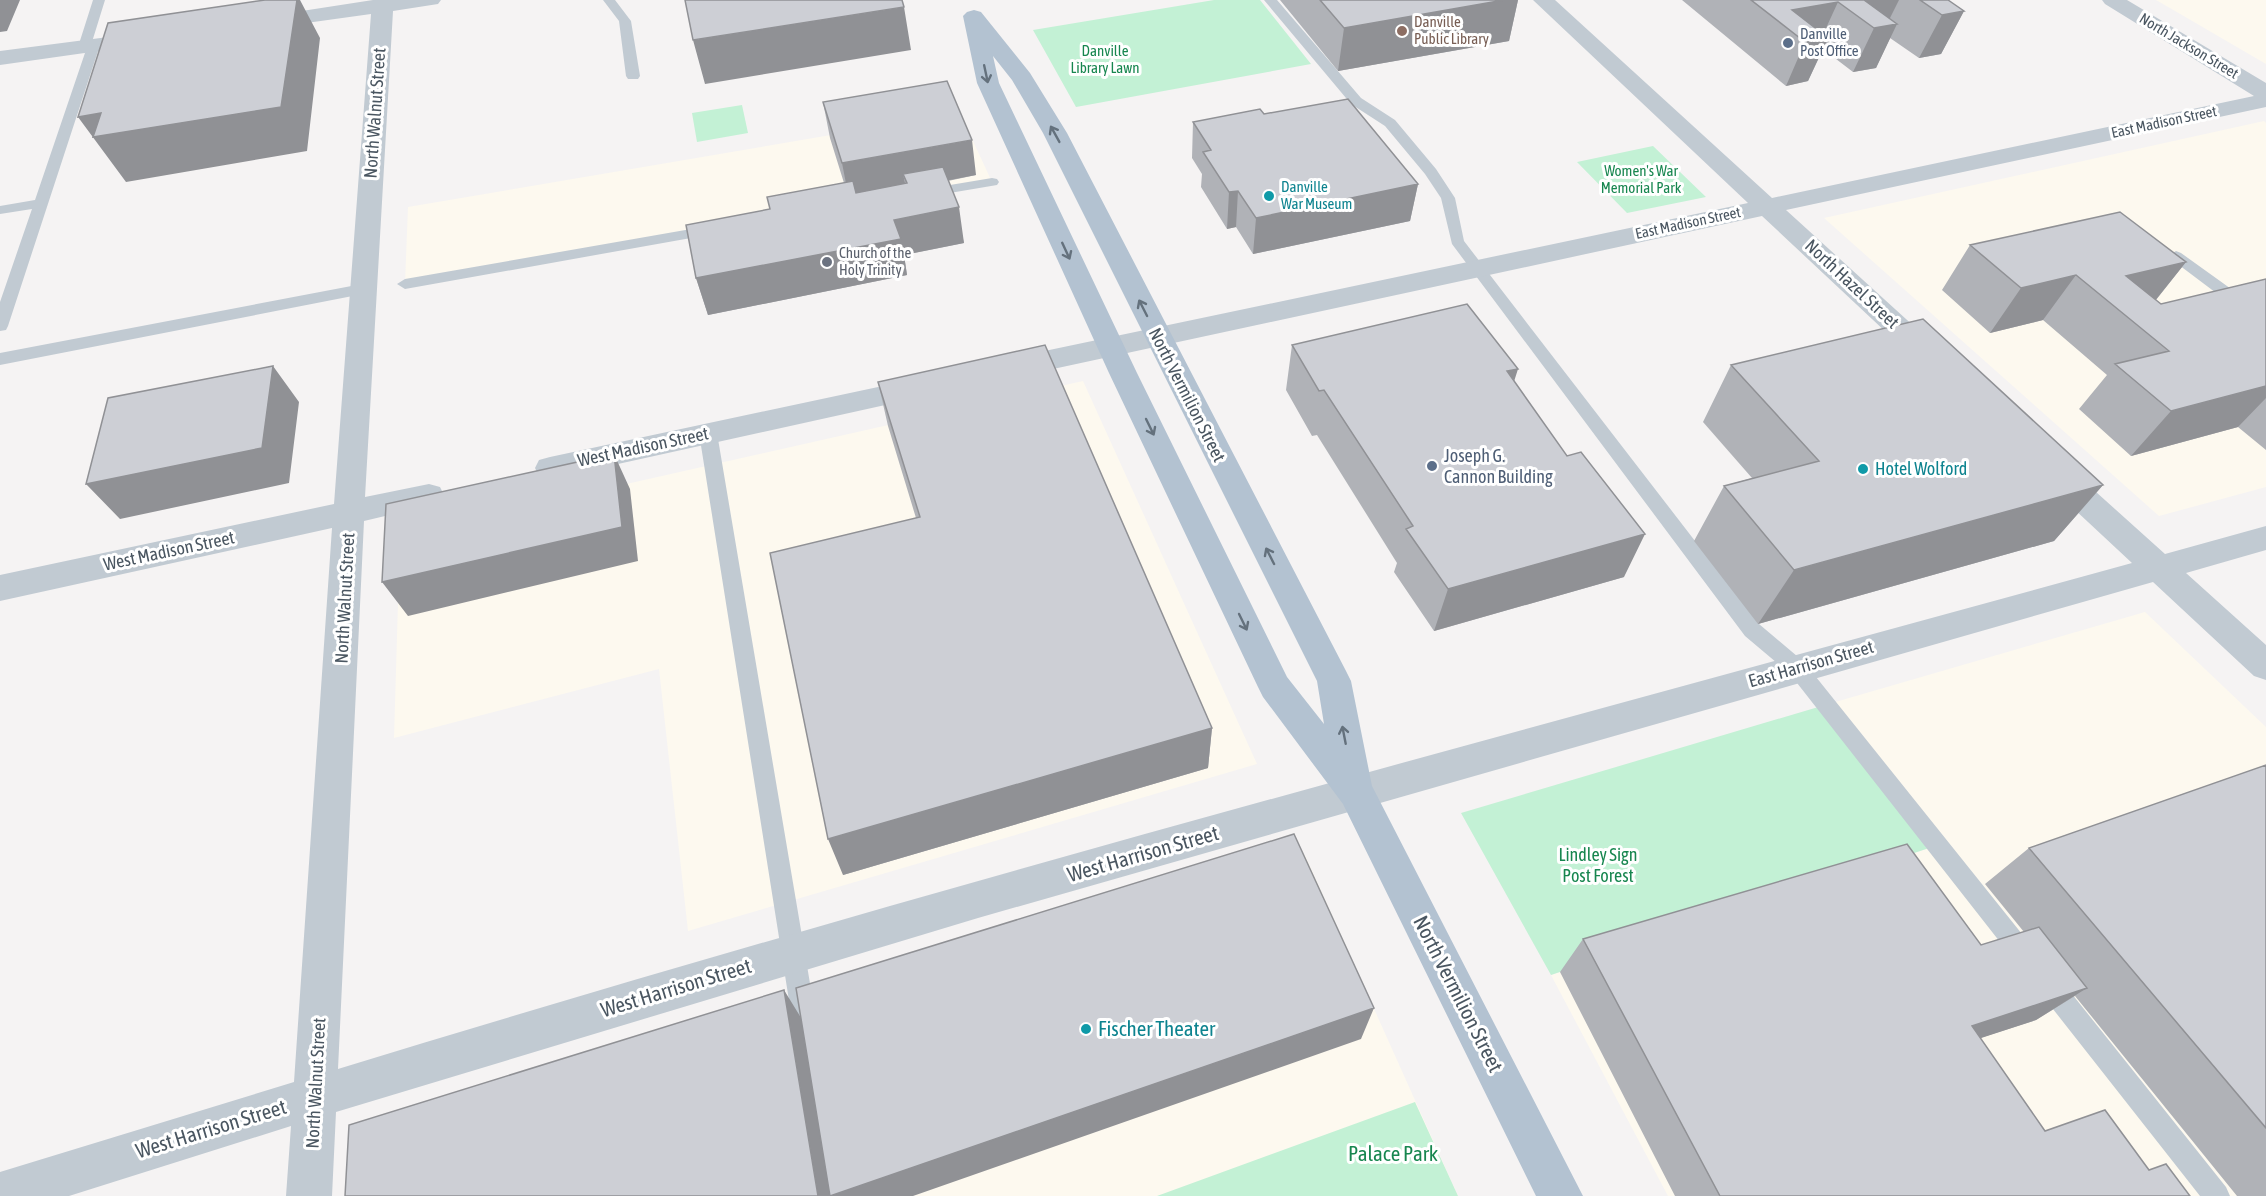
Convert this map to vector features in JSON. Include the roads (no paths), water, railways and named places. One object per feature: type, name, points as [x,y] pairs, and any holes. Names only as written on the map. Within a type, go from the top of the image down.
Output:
[{"type":"main road","name":"North Vermilion Street","points":[[970,8],[1022,78],[1055,133],[1334,681],[1356,792]]},
{"type":"main road","name":"North Vermilion Street","points":[[970,8],[988,83],[1275,687],[1356,792],[1560,1196]]},
{"type":"street","points":[[244,25],[383,3],[431,0]]},
{"type":"street","name":"North Hazel Street","points":[[1543,0],[1949,374]]},
{"type":"street","name":"North Jackson Street","points":[[2112,0],[2266,93]]},
{"type":"street","name":"North Walnut Street","points":[[309,1196],[362,289],[383,3]]},
{"type":"street","points":[[0,58],[163,36]]},
{"type":"street","name":"East Madison Street","points":[[1111,346],[2266,100]]},
{"type":"street","name":"West Madison Street","points":[[525,473],[1111,346]]},
{"type":"street","points":[[2036,455],[2266,666]]},
{"type":"street","name":"West Madison Street","points":[[0,588],[458,488]]},
{"type":"street","name":"East Harrison Street","points":[[1356,792],[2266,538]]},
{"type":"street","name":"West Harrison Street","points":[[0,1195],[793,953],[1356,792]]},
{"type":"lane","points":[[0,326],[41,203],[89,46],[99,0]]},
{"type":"lane","points":[[609,0],[625,21],[633,76]]},
{"type":"lane","points":[[1270,0],[1356,101],[1390,123],[1431,172],[1448,198],[1457,241],[1752,630],[1797,668],[2217,1196]]},
{"type":"lane","points":[[911,196],[992,182]]},
{"type":"lane","points":[[0,210],[41,203]]},
{"type":"lane","points":[[405,284],[727,228]]},
{"type":"lane","points":[[2176,256],[2266,322]]},
{"type":"lane","points":[[0,359],[362,289]]},
{"type":"lane","points":[[708,433],[807,1034]]},
{"type":"place","name":"Danville Public Library","points":[[1402,31]]},
{"type":"place","name":"Danville Post Office","points":[[1788,43]]},
{"type":"place","name":"Danville War Museum","points":[[1269,196]]},
{"type":"place","name":"Church of the Holy Trinity","points":[[827,262]]},
{"type":"place","name":"Joseph G. Cannon Building","points":[[1432,466]]},
{"type":"place","name":"Hotel Wolford","points":[[1863,469]]},
{"type":"place","name":"Fischer Theater","points":[[1086,1029]]},
{"type":"park label","name":"Danville Library Lawn","points":[[1105,60]]},
{"type":"park label","name":"Women's War Memorial Park","points":[[1641,180]]},
{"type":"park label","name":"Lindley Sign Post Forest","points":[[1598,865]]},
{"type":"park label","name":"Palace Park","points":[[1393,1154]]}]
